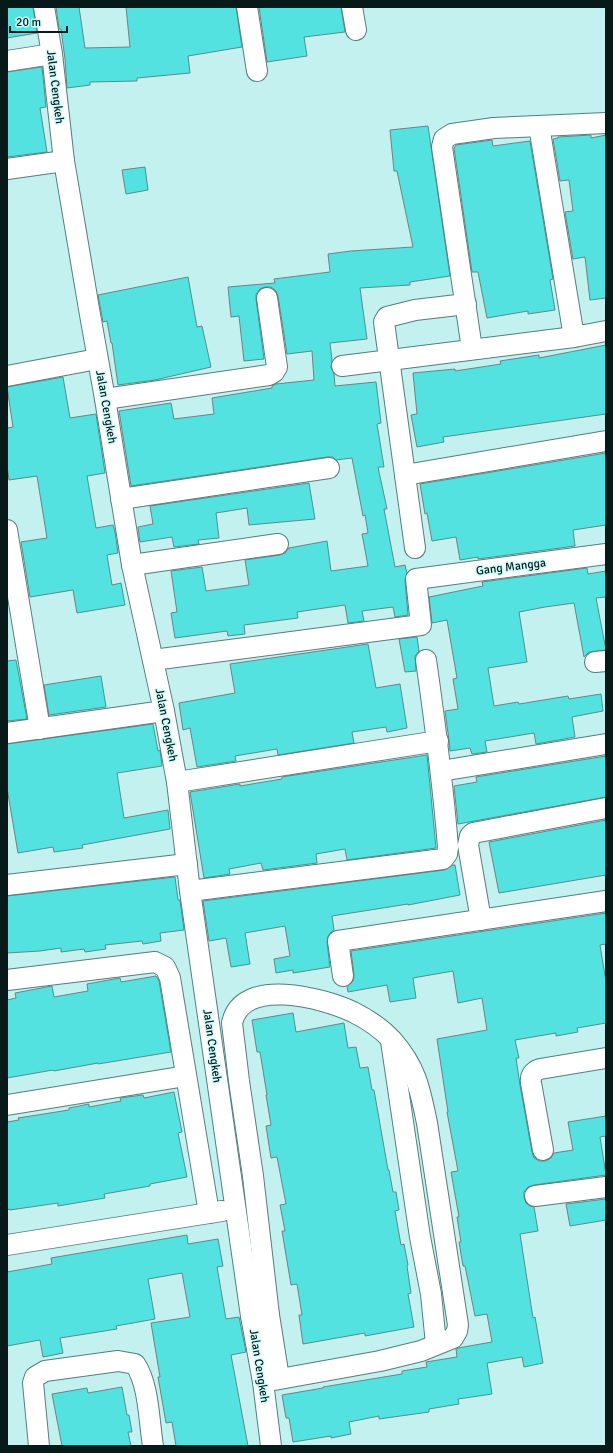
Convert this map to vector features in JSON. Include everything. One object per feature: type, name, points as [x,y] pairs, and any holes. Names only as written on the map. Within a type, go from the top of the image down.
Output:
[{"type":"street","name":"Jalan Cengkeh","points":[[44,7],[52,54],[64,161],[132,564],[164,711],[177,782],[190,890],[236,1210],[260,1315],[271,1380],[271,1446]]},
{"type":"street","points":[[247,7],[257,71]]},
{"type":"street","points":[[352,7],[356,30]]},
{"type":"street","points":[[7,61],[52,54]]},
{"type":"street","points":[[472,349],[442,147],[444,139],[452,134],[494,128],[606,123]]},
{"type":"street","points":[[540,126],[574,337]]},
{"type":"street","points":[[7,169],[64,161]]},
{"type":"street","points":[[105,399],[269,375],[274,372],[277,367],[267,298]]},
{"type":"street","points":[[416,548],[384,322],[388,318],[415,310],[466,304]]},
{"type":"street","points":[[342,366],[574,337],[606,331]]},
{"type":"street","points":[[7,376],[97,359]]},
{"type":"street","points":[[405,475],[606,440]]},
{"type":"street","points":[[121,499],[329,468]]},
{"type":"street","points":[[7,530],[40,729]]},
{"type":"street","points":[[132,564],[278,544]]},
{"type":"street","name":"Gang Mangga","points":[[153,660],[421,625],[416,579],[606,554]]},
{"type":"street","points":[[190,890],[443,859],[447,854],[448,847],[438,741],[426,660]]},
{"type":"street","points":[[7,733],[164,711]]},
{"type":"street","points":[[177,782],[438,741]]},
{"type":"street","points":[[441,771],[606,744]]},
{"type":"street","points":[[481,920],[468,846],[470,836],[473,833],[606,808]]},
{"type":"street","points":[[7,885],[187,864]]},
{"type":"street","points":[[343,976],[338,941],[606,900]]},
{"type":"street","points":[[7,980],[155,962],[165,967],[170,978],[209,1213]]},
{"type":"street","points":[[260,1315],[253,1176],[232,1023],[237,1009],[243,1003],[258,997],[282,994],[328,1002],[353,1012],[379,1028],[391,1040],[420,1236],[431,1294],[436,1344],[421,1352],[380,1361],[271,1380]]},
{"type":"street","points":[[543,1150],[531,1076],[536,1070],[540,1069],[606,1058]]},
{"type":"street","points":[[7,1105],[186,1076]]},
{"type":"street","points":[[535,1196],[606,1187]]},
{"type":"street","points":[[7,1245],[236,1210]]},
{"type":"street","points":[[39,1446],[33,1383],[35,1377],[45,1371],[118,1361],[134,1364],[139,1370],[145,1394],[153,1446]]},
{"type":"building","points":[[7,7],[33,7],[37,33],[7,38]]},
{"type":"building","points":[[56,7],[79,7],[85,48],[130,47],[126,7],[236,7],[242,47],[188,56],[190,73],[137,78],[137,81],[90,82],[90,85],[67,88],[61,29],[59,29]]},
{"type":"building","points":[[259,7],[341,7],[345,32],[304,37],[307,56],[267,62]]},
{"type":"building","points":[[42,67],[46,107],[40,108],[47,152],[7,157],[7,72]]},
{"type":"building","points":[[428,126],[450,276],[410,282],[410,285],[360,288],[367,339],[330,343],[332,360],[331,367],[334,374],[335,386],[376,382],[381,423],[377,424],[384,467],[378,467],[387,509],[384,509],[395,567],[405,565],[407,573],[405,580],[408,615],[395,617],[393,607],[362,611],[364,621],[348,623],[345,605],[297,612],[298,618],[244,625],[245,634],[228,636],[227,631],[175,638],[171,613],[177,612],[171,571],[202,567],[206,591],[249,585],[245,560],[280,555],[285,553],[289,548],[327,541],[331,571],[368,566],[362,534],[368,533],[365,515],[363,516],[352,458],[336,460],[333,457],[327,457],[131,486],[119,411],[171,403],[174,419],[214,414],[212,398],[272,388],[272,386],[276,384],[314,380],[312,351],[287,354],[278,296],[276,291],[271,287],[260,289],[256,294],[264,359],[244,361],[239,316],[231,317],[228,287],[275,283],[274,279],[330,272],[328,254],[413,247],[397,171],[394,171],[390,130]]},
{"type":"building","points":[[591,135],[591,138],[606,135],[606,298],[590,300],[585,257],[573,259],[565,212],[573,211],[569,180],[560,181],[553,139],[558,137]]},
{"type":"building","points":[[492,140],[493,146],[530,141],[553,279],[550,280],[555,310],[528,314],[528,311],[487,318],[478,272],[472,272],[454,148],[456,145]]},
{"type":"building","points":[[145,167],[148,190],[126,194],[122,170]]},
{"type":"building","points":[[188,277],[197,327],[202,326],[211,367],[155,380],[118,385],[112,343],[107,321],[103,322],[98,295]]},
{"type":"building","points":[[606,345],[606,414],[443,437],[444,442],[417,447],[411,415],[417,414],[413,373],[455,369],[455,371],[501,364],[500,361],[539,355],[539,358]]},
{"type":"building","points":[[63,377],[70,418],[96,414],[105,473],[87,476],[96,528],[113,525],[118,553],[107,555],[112,585],[121,583],[125,605],[77,613],[73,590],[30,597],[21,542],[47,538],[37,476],[9,480],[7,466],[7,428],[13,427],[7,387]]},
{"type":"building","points":[[606,453],[606,525],[573,530],[575,546],[460,560],[456,537],[432,541],[427,513],[425,514],[420,484]]},
{"type":"building","points":[[309,483],[315,519],[249,525],[247,508],[216,513],[219,538],[198,540],[199,544],[174,547],[172,537],[140,542],[138,527],[153,524],[150,506]]},
{"type":"building","points":[[587,568],[588,574],[606,571],[606,597],[596,598],[606,650],[589,652],[584,657],[574,603],[545,607],[519,612],[527,662],[488,668],[494,706],[518,702],[519,704],[568,696],[569,699],[601,694],[603,711],[572,717],[575,737],[536,744],[534,733],[485,741],[487,752],[472,754],[470,748],[450,751],[445,711],[458,709],[453,679],[457,678],[447,620],[432,623],[429,597],[483,586],[482,582]]},
{"type":"building","points":[[417,637],[419,651],[415,656],[416,671],[405,672],[399,639]]},
{"type":"building","points":[[368,644],[376,688],[400,684],[407,728],[387,732],[386,727],[352,732],[354,743],[278,755],[277,749],[235,756],[236,761],[197,767],[190,728],[183,730],[179,703],[235,693],[230,664]]},
{"type":"building","points":[[16,660],[27,719],[7,721],[7,661]]},
{"type":"building","points":[[101,676],[106,707],[49,715],[44,685]]},
{"type":"building","points":[[153,724],[158,751],[160,750],[162,766],[117,773],[124,818],[168,810],[170,829],[82,845],[83,848],[54,852],[53,847],[18,853],[7,788],[7,744]]},
{"type":"building","points":[[427,755],[436,848],[347,860],[345,849],[316,854],[317,863],[263,870],[261,863],[229,869],[230,874],[204,878],[190,792],[240,784],[240,786],[282,779],[282,777]]},
{"type":"building","points":[[606,756],[606,797],[458,824],[454,786],[477,782],[476,777]]},
{"type":"building","points":[[606,820],[606,875],[499,893],[489,842]]},
{"type":"building","points":[[455,865],[460,895],[408,905],[332,916],[334,930],[328,936],[327,942],[330,967],[293,973],[293,970],[276,973],[274,959],[290,956],[285,926],[245,933],[250,964],[231,967],[226,938],[209,941],[203,901],[444,870]]},
{"type":"building","points":[[175,877],[184,930],[160,933],[161,941],[143,944],[142,941],[105,945],[106,949],[85,952],[84,949],[61,952],[61,948],[7,953],[7,896]]},
{"type":"building","points":[[606,913],[606,944],[600,945],[606,982],[606,1023],[577,1028],[578,1032],[556,1036],[556,1033],[515,1040],[519,1058],[516,1058],[520,1085],[534,1158],[539,1161],[545,1161],[551,1158],[554,1153],[573,1150],[568,1122],[606,1116],[606,1136],[600,1137],[606,1175],[534,1185],[528,1187],[524,1192],[526,1203],[534,1207],[538,1231],[520,1234],[533,1318],[535,1317],[543,1363],[524,1367],[522,1357],[487,1363],[492,1394],[458,1399],[459,1404],[429,1409],[429,1412],[379,1419],[379,1416],[349,1422],[351,1434],[331,1438],[331,1436],[293,1442],[289,1418],[286,1418],[282,1395],[402,1374],[402,1371],[427,1367],[426,1362],[457,1357],[456,1349],[458,1348],[492,1342],[487,1314],[475,1316],[465,1266],[463,1266],[459,1242],[461,1242],[457,1217],[459,1217],[451,1172],[458,1171],[447,1112],[437,1039],[487,1030],[482,998],[458,1003],[453,971],[413,978],[416,998],[390,1002],[387,985],[348,992],[347,986],[353,981],[354,975],[351,951]]},
{"type":"building","points":[[156,976],[159,981],[171,1052],[7,1078],[7,1000],[16,998],[15,993],[52,986],[54,997],[88,991],[87,984],[120,978],[121,982]]},
{"type":"building","points":[[293,1013],[296,1032],[344,1023],[348,1048],[356,1047],[360,1068],[368,1067],[372,1090],[374,1090],[388,1170],[393,1192],[396,1192],[399,1210],[395,1211],[401,1245],[404,1244],[408,1265],[411,1293],[408,1294],[414,1327],[365,1336],[365,1333],[303,1344],[299,1315],[302,1315],[297,1284],[291,1285],[282,1231],[285,1231],[280,1205],[286,1204],[277,1157],[271,1158],[266,1126],[271,1125],[267,1095],[260,1052],[257,1052],[252,1020]]},
{"type":"building","points":[[174,1092],[182,1132],[178,1133],[187,1177],[150,1184],[150,1186],[104,1194],[105,1198],[58,1206],[58,1203],[7,1210],[7,1122],[19,1120],[18,1118],[69,1110],[69,1108],[89,1104],[89,1107],[121,1101],[120,1098],[143,1095],[144,1098]]},
{"type":"building","points":[[606,1199],[606,1220],[570,1226],[566,1204]]},
{"type":"building","points":[[187,1235],[188,1244],[218,1239],[223,1266],[217,1267],[226,1319],[239,1317],[246,1352],[231,1355],[248,1446],[176,1446],[172,1422],[166,1423],[151,1323],[190,1317],[182,1273],[148,1279],[155,1319],[116,1326],[117,1329],[60,1338],[63,1353],[43,1357],[40,1340],[7,1346],[7,1272],[52,1264],[51,1258]]},
{"type":"building","points":[[122,1387],[132,1432],[128,1432],[131,1446],[62,1446],[52,1394],[87,1388],[88,1393]]}]
